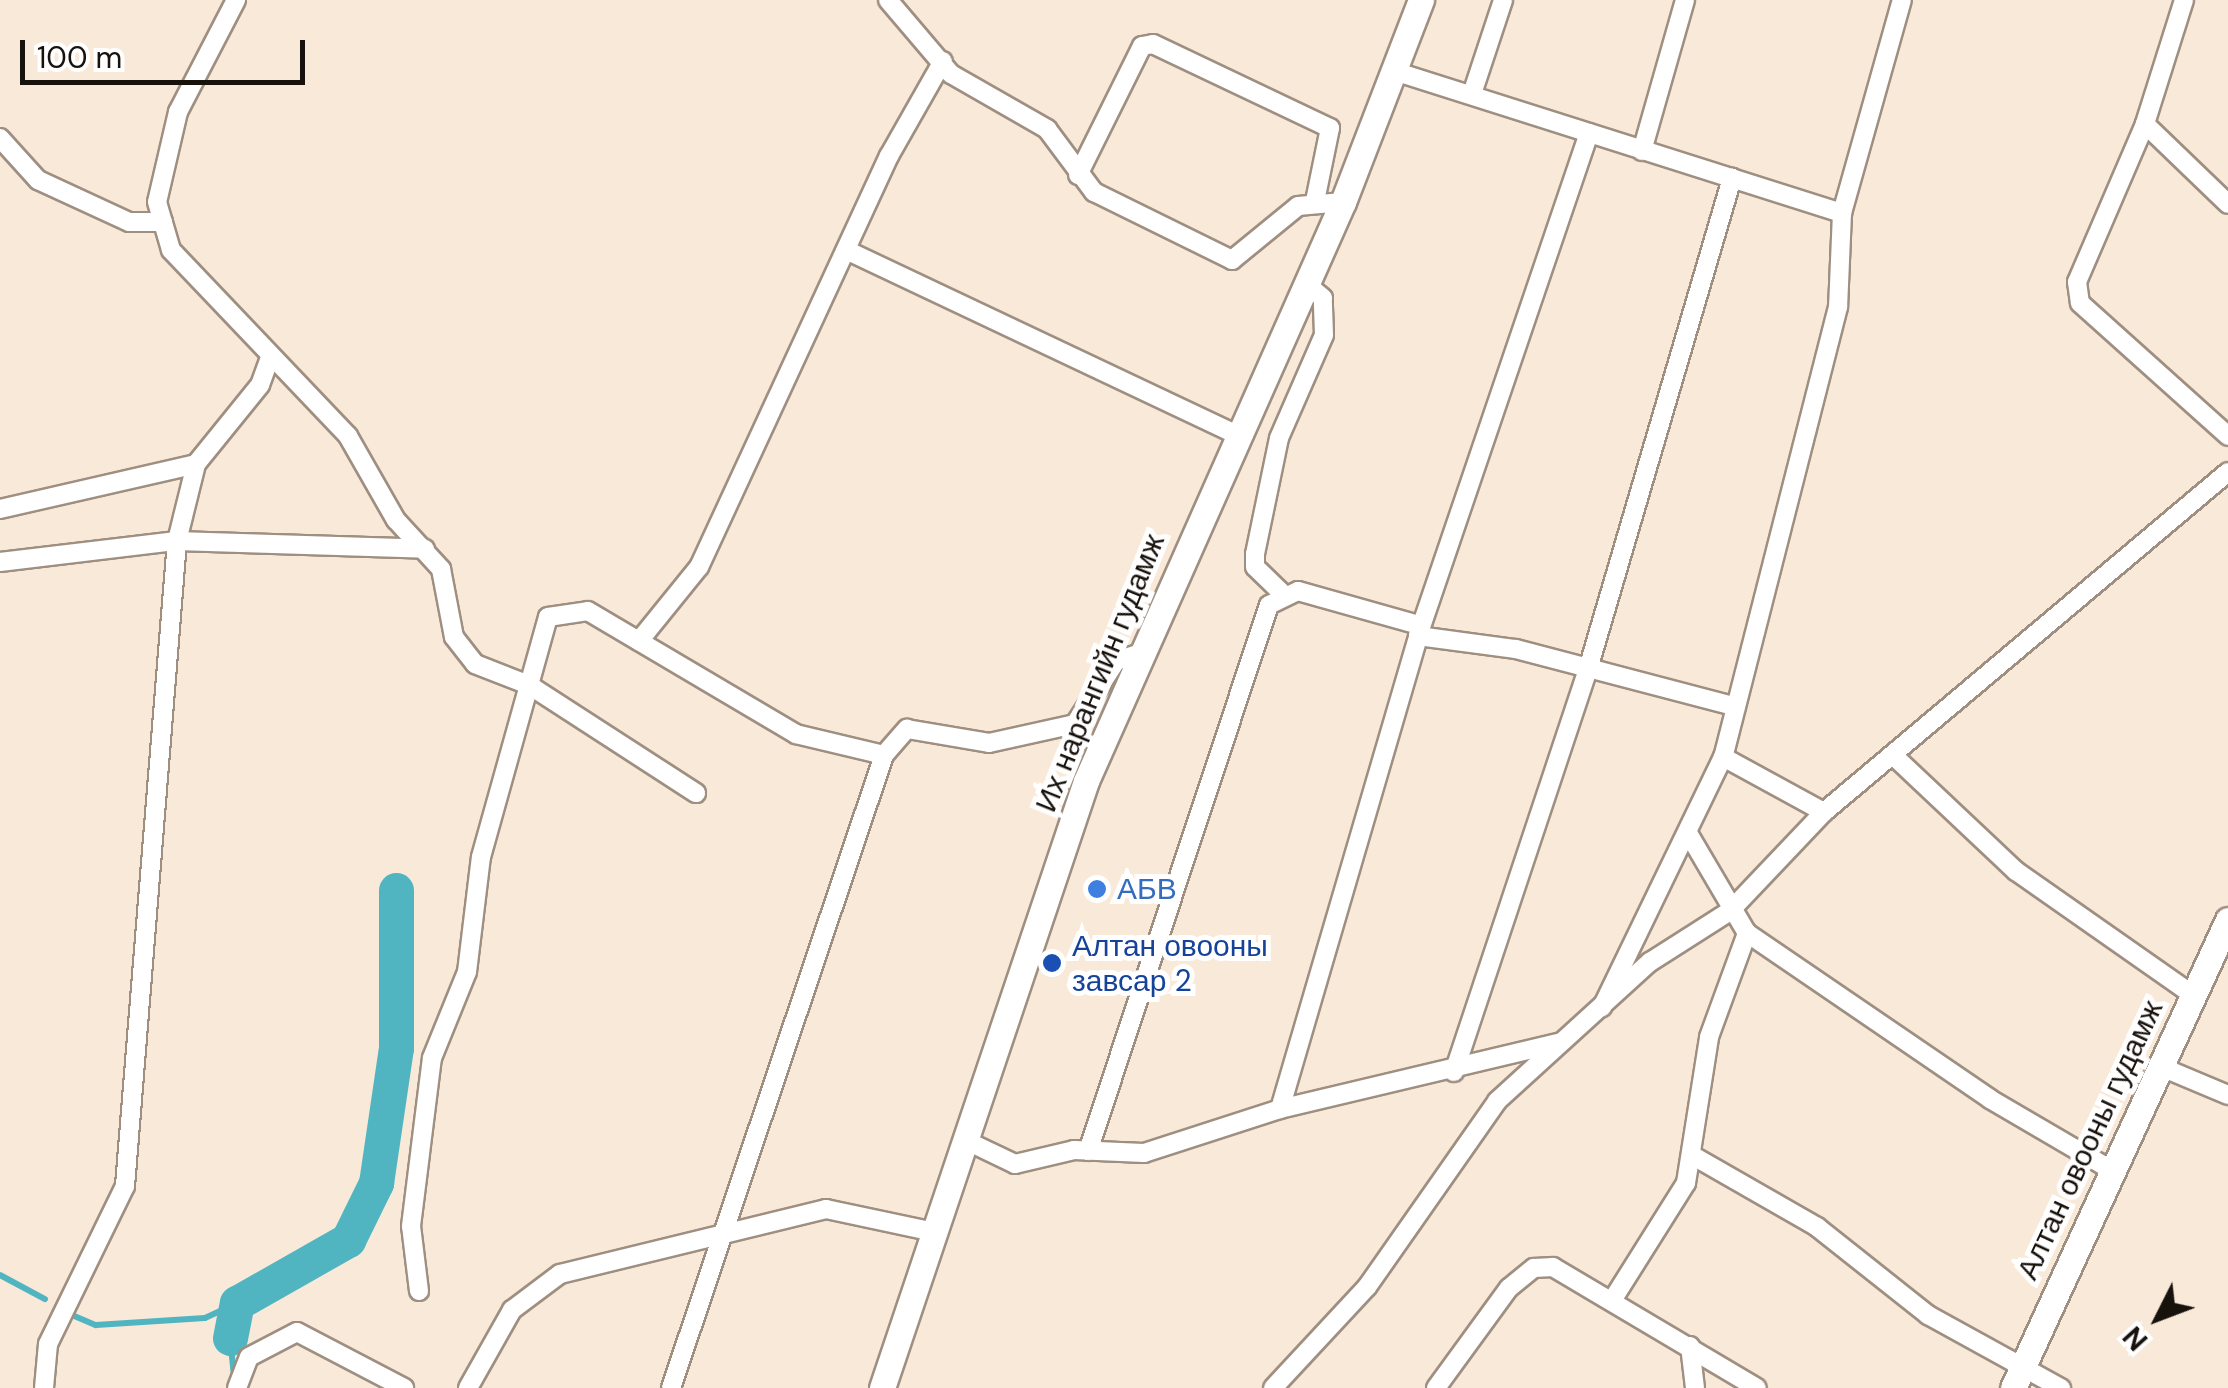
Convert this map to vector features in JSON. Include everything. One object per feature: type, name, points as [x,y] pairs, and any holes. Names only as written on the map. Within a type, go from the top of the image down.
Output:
[{"type":"main road","name":"Их нарангийн гудамж","points":[[882,1388],[1086,781],[1343,202],[1397,72],[1421,0]]},
{"type":"main road","name":"Алтан овооны гудамж","points":[[2013,1388],[2108,1168],[2228,920]]},
{"type":"street","points":[[236,0],[178,112],[157,202],[171,250],[348,436],[396,520],[441,569],[464,651],[529,686],[696,793]]},
{"type":"street","points":[[888,0],[944,61],[951,74],[1037,120],[1094,192],[1232,260],[1315,201],[1343,202]]},
{"type":"street","points":[[1472,94],[1503,0]]},
{"type":"street","points":[[1642,150],[1685,0]]},
{"type":"street","points":[[1598,1016],[1724,757],[1734,706],[1790,519],[1838,307],[1842,214],[1902,0]]},
{"type":"street","points":[[2184,0],[2145,124],[2076,282],[2080,303],[2228,436]]},
{"type":"street","points":[[1078,175],[1142,46],[1153,44],[1330,128],[1315,201]]},
{"type":"street","points":[[639,641],[699,566],[846,250],[944,61]]},
{"type":"street","points":[[1397,72],[1842,214]]},
{"type":"street","points":[[2145,124],[2228,204]]},
{"type":"street","points":[[1280,1109],[1419,630],[1588,133]]},
{"type":"street","points":[[0,138],[38,180],[129,222],[163,222]]},
{"type":"street","points":[[1454,1072],[1588,670],[1732,178]]},
{"type":"street","points":[[846,250],[1237,434]]},
{"type":"street","points":[[1306,283],[1323,298],[1324,335],[1279,438],[1255,554],[1256,567],[1282,593],[1363,603],[1419,630],[1734,706]]},
{"type":"street","points":[[44,1388],[48,1344],[125,1186],[177,541],[196,464],[260,386],[270,358]]},
{"type":"street","points":[[0,509],[196,464]]},
{"type":"street","points":[[1272,1388],[1366,1286],[1497,1100],[1598,1016],[1650,962],[1730,910],[1824,812],[1896,758],[2228,472]]},
{"type":"street","points":[[0,562],[177,541],[425,548]]},
{"type":"street","points":[[1088,1151],[1176,871],[1269,605],[1282,593]]},
{"type":"street","points":[[420,1291],[411,1226],[432,1058],[467,972],[481,857],[548,617],[565,608],[639,641],[796,734],[884,755]]},
{"type":"street","points":[[671,1388],[884,755],[908,729],[989,743],[1075,724],[1116,661],[1141,653]]},
{"type":"street","points":[[1724,757],[1824,812]]},
{"type":"street","points":[[1896,758],[2016,870],[2192,995]]},
{"type":"street","points":[[1688,833],[1747,933],[2005,1110],[2108,1168]]},
{"type":"street","points":[[1613,1299],[1694,1157],[1708,1036],[1747,933]]},
{"type":"street","points":[[967,1141],[1015,1164],[1088,1151],[1144,1152],[1280,1109],[1454,1072],[1564,1042]]},
{"type":"street","points":[[2158,1066],[2228,1095]]},
{"type":"street","points":[[1694,1157],[1818,1227],[1928,1315],[2024,1362],[2061,1388]]},
{"type":"street","points":[[468,1388],[512,1310],[540,1284],[826,1210],[934,1232]]},
{"type":"street","points":[[1436,1388],[1534,1268],[1578,1277],[1757,1388]]},
{"type":"street","points":[[237,1388],[248,1357],[297,1332],[404,1388]]},
{"type":"street","points":[[1690,1346],[1695,1388]]},
{"type":"waterway","points":[[230,1338],[237,1303],[348,1240],[376,1183],[396,1048],[396,890]]},
{"type":"waterway","points":[[0,1275],[45,1299]]},
{"type":"waterway","points":[[72,1315],[96,1325],[205,1318],[237,1303]]},
{"type":"waterway","points":[[230,1338],[234,1377]]},
{"type":"place","name":"АБВ","points":[[1097,889]]},
{"type":"place","name":"Алтан овооны завсар 2","points":[[1052,963]]}]
